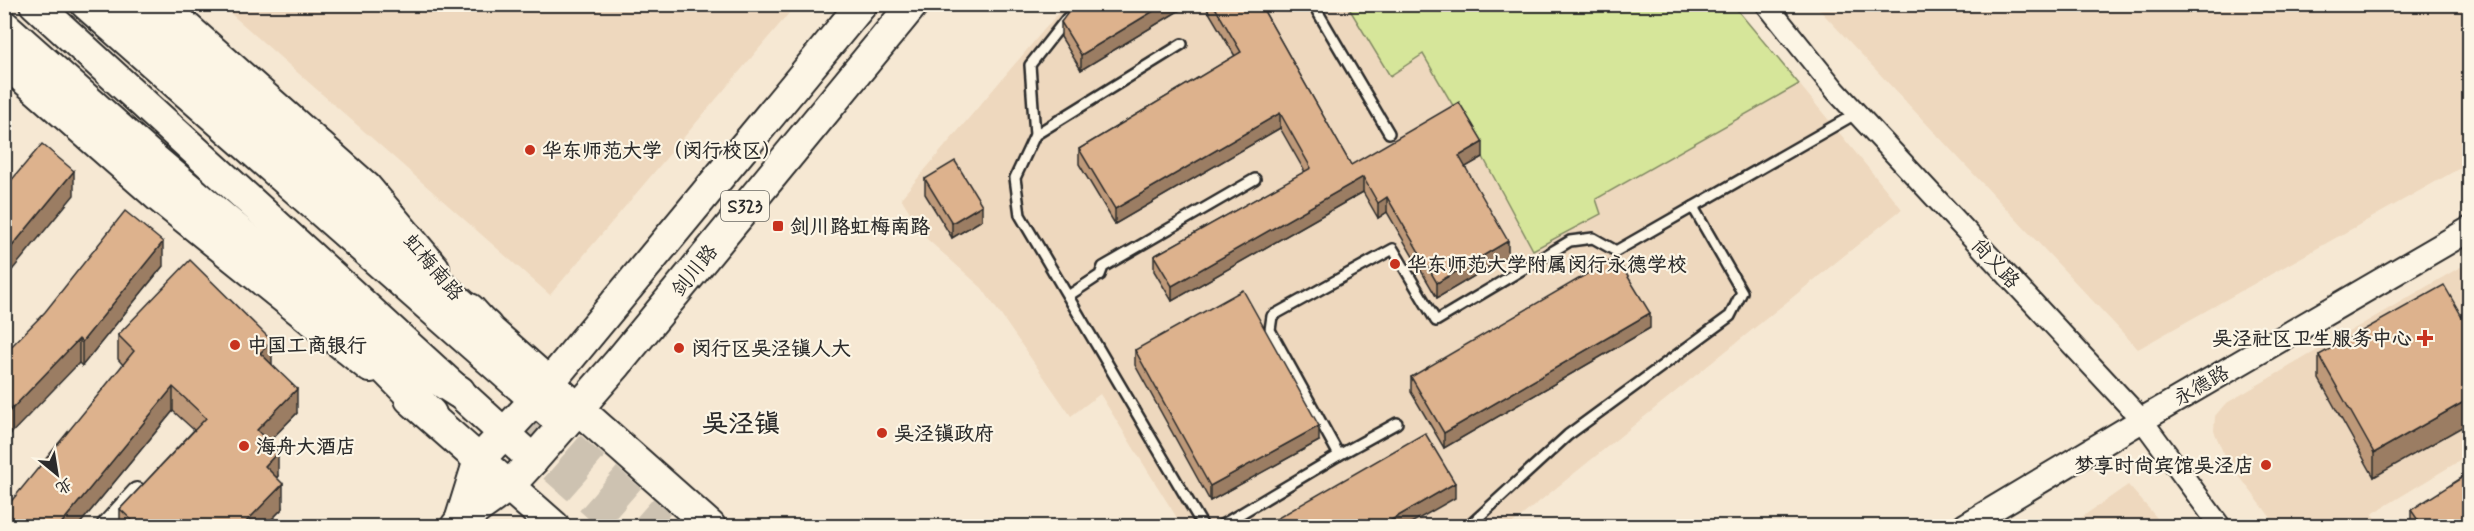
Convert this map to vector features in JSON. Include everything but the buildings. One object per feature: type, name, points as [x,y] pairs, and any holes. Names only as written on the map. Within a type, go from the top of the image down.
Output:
[{"type":"highway","points":[[122,4],[486,327]]},
{"type":"highway","points":[[4,27],[150,157],[320,301],[430,414]]},
{"type":"highway","points":[[320,301],[459,392]]},
{"type":"main road","points":[[35,4],[533,460]]},
{"type":"main road","name":"虹梅南路","points":[[86,4],[571,417],[711,526]]},
{"type":"main road","name":"虹梅南路","points":[[160,4],[366,187],[542,391]]},
{"type":"main road","name":"剑川路","points":[[458,524],[479,460],[542,391],[862,4]]},
{"type":"main road","name":"剑川路","points":[[458,524],[509,486],[571,417],[913,4]]},
{"type":"main road","points":[[4,61],[159,197],[430,414],[554,526]]},
{"type":"street","name":"尚义路","points":[[1766,4],[1857,112],[2142,420],[2220,526]]},
{"type":"street","name":"永德路","points":[[1965,526],[2469,229]]},
{"type":"street","points":[[107,526],[151,478]]},
{"type":"lane","points":[[1089,4],[1067,18],[1030,64],[1035,135],[1016,178],[1020,215],[1203,526]]},
{"type":"lane","points":[[1313,4],[1389,133]]},
{"type":"lane","points":[[1035,135],[1182,44]]},
{"type":"lane","points":[[1339,455],[1270,330],[1272,316],[1393,249],[1436,321],[1570,241],[1593,238],[1616,251],[1857,112]]},
{"type":"lane","points":[[1068,297],[1100,275],[1103,267],[1256,179]]},
{"type":"lane","points":[[1469,526],[1568,435],[1730,316],[1742,292],[1693,207]]},
{"type":"lane","points":[[1220,526],[1397,423]]},
{"type":"shaded area","name":"华东师范大学（闵行校区）","points":[[796,4],[550,295],[221,5]]},
{"type":"shaded area","name":"华东师范大学附属闵行永德学校","points":[[1733,4],[1902,209],[1509,526],[1182,526],[1100,394],[1071,416],[982,288],[927,239],[901,198],[1065,5]]},
{"type":"shaded area","points":[[1815,5],[2469,5],[2469,163],[2138,349]]},
{"type":"shaded area","points":[[2469,262],[2469,455],[2372,514],[2380,526],[2277,526],[2225,457],[2214,431],[2215,416],[2225,404]]},
{"type":"shaded area","points":[[2128,485],[2164,526],[2069,526]]},
{"type":"green space","points":[[1347,5],[1733,5],[1799,84],[1596,199],[1601,214],[1533,250],[1483,157],[1423,54],[1390,76]]},
{"type":"tunnel","points":[[534,416],[660,526]]},
{"type":"tunnel","points":[[518,435],[621,526]]},
{"type":"place","name":"华东师范大学（闵行校区）","points":[[530,150]]},
{"type":"place","name":"剑川路虹梅南路","points":[[778,226]]},
{"type":"place","name":"华东师范大学附属闵行永德学校","points":[[1395,264]]},
{"type":"place","name":"吴泾社区卫生服务中心","points":[[2425,338]]},
{"type":"place","name":"中国工商银行","points":[[235,345]]},
{"type":"place","name":"闵行区吴泾镇人大","points":[[679,348]]},
{"type":"place","name":"吴泾镇政府","points":[[882,433]]},
{"type":"place","name":"海舟大酒店","points":[[244,446]]},
{"type":"place","name":"梦享时尚宾馆吴泾店","points":[[2266,465]]},
{"type":"district","name":"吴泾镇","points":[[741,423]]}]
